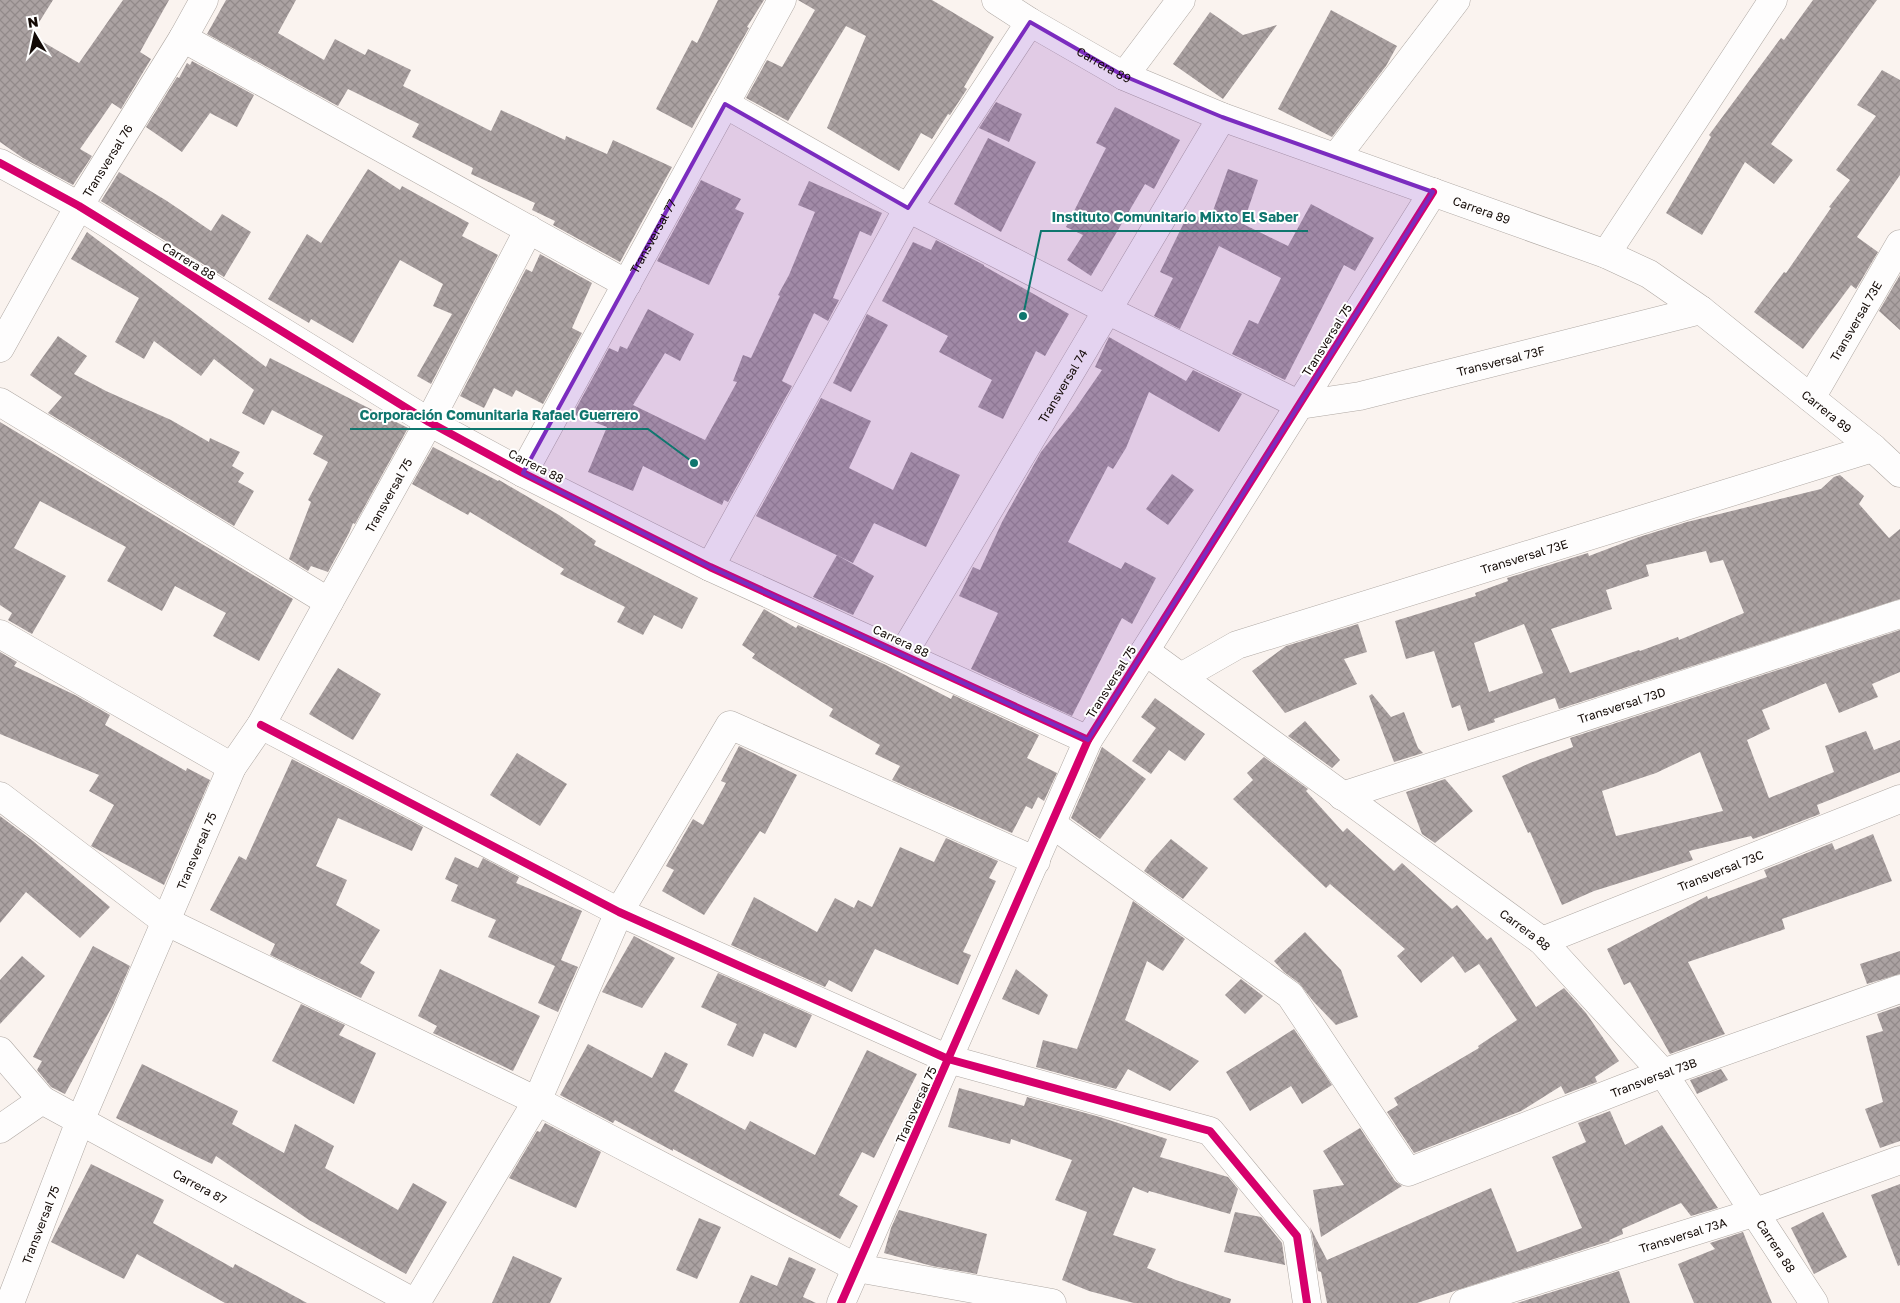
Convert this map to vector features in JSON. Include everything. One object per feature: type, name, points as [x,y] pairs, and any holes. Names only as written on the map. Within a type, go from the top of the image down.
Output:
[{"type":"street","name":"Transversal 77","points":[[523,473],[782,0]]},
{"type":"street","name":"Carrera 89","points":[[996,0],[1030,22],[1124,76],[1222,116],[1606,254],[1649,274],[1701,310],[1873,448],[1900,473]]},
{"type":"street","points":[[1124,76],[1181,0]]},
{"type":"street","points":[[1336,157],[1456,0]]},
{"type":"street","points":[[1606,254],[1773,0]]},
{"type":"street","name":"Transversal 76","points":[[0,348],[79,206],[183,38],[199,2]]},
{"type":"street","points":[[710,567],[908,208],[1030,22]]},
{"type":"street","points":[[183,38],[627,284]]},
{"type":"street","points":[[725,104],[908,208],[1107,310],[1300,405]]},
{"type":"street","name":"Transversal 74","points":[[903,654],[1222,116]]},
{"type":"street","name":"Carrera 88","points":[[0,163],[79,206],[428,422],[523,473],[710,567],[1088,740]]},
{"type":"street","name":"Transversal 75","points":[[841,1303],[1088,740],[1433,192]]},
{"type":"street","name":"Transversal 75","points":[[10,1303],[80,1121],[232,767],[261,725],[329,602],[428,422],[529,229]]},
{"type":"street","name":"Transversal 73E","points":[[1811,398],[1900,244]]},
{"type":"street","name":"Transversal 73F","points":[[1300,405],[1360,396],[1701,310]]},
{"type":"street","points":[[0,402],[329,602]]},
{"type":"street","name":"Transversal 73E","points":[[1181,677],[1236,645],[1873,448]]},
{"type":"street","name":"Transversal 73D","points":[[1342,796],[1900,614]]},
{"type":"street","points":[[0,634],[232,767]]},
{"type":"street","name":"Carrera 88","points":[[1145,650],[1542,941],[1663,1073],[1814,1303]]},
{"type":"street","points":[[261,725],[620,912],[948,1059],[1210,1130],[1297,1236],[1307,1303]]},
{"type":"street","points":[[416,1303],[537,1102],[620,912],[730,725],[1036,860]]},
{"type":"street","points":[[0,796],[165,921],[537,1102],[857,1268],[1052,1303]]},
{"type":"street","name":"Transversal 73C","points":[[1542,941],[1900,799]]},
{"type":"street","name":"Transversal 73B","points":[[1052,824],[1290,995],[1408,1172],[1663,1073],[1900,989]]},
{"type":"street","name":"Carrera 87","points":[[0,1051],[42,1100],[416,1303]]},
{"type":"street","points":[[0,1129],[42,1100]]},
{"type":"street","name":"Transversal 73A","points":[[1464,1303],[1753,1212],[1900,1160]]},
{"type":"highlighted area","points":[[1030,22],[1124,76],[1222,117],[1433,192],[1088,740],[710,567],[523,473],[725,104],[908,208]]},
{"type":"building","points":[[0,0],[53,0],[31,35],[79,63],[123,0],[169,0],[140,52],[151,59],[121,109],[112,103],[80,149],[92,156],[73,185],[23,158],[0,142]]},
{"type":"building","points":[[226,0],[296,0],[278,33],[324,60],[335,39],[365,55],[368,49],[411,70],[403,86],[491,131],[501,110],[565,140],[566,136],[607,154],[613,140],[672,167],[620,262],[553,225],[555,221],[532,210],[535,203],[471,174],[473,168],[412,137],[419,124],[348,89],[338,106],[207,34]]},
{"type":"building","points":[[718,0],[764,0],[747,27],[749,28],[692,128],[656,109],[692,40],[697,43]]},
{"type":"building","points":[[798,0],[932,0],[994,37],[964,87],[967,89],[950,115],[948,114],[932,139],[921,133],[899,171],[827,128],[866,36],[846,26],[788,121],[746,98],[767,60],[782,67],[815,10]]},
{"type":"building","points":[[1813,0],[1877,0],[1771,144],[1793,160],[1774,184],[1745,162],[1702,235],[1666,213],[1711,137],[1709,135],[1781,38],[1784,40]]},
{"type":"building","points":[[1331,10],[1397,46],[1386,66],[1332,137],[1278,109]]},
{"type":"building","points":[[1210,12],[1243,35],[1277,25],[1223,99],[1173,64]]},
{"type":"building","points":[[192,61],[254,95],[237,127],[210,113],[182,152],[146,127],[177,77],[179,78],[187,63],[190,65]]},
{"type":"building","points":[[1882,70],[1900,80],[1900,175],[1857,237],[1878,252],[1856,289],[1851,285],[1803,349],[1754,312],[1784,272],[1786,273],[1831,208],[1829,207],[1850,180],[1836,170],[1876,116],[1857,105]]},
{"type":"building","points":[[996,102],[1022,114],[1009,142],[979,128]]},
{"type":"building","points":[[1115,107],[1180,140],[1154,189],[1145,184],[1091,276],[1067,260],[1083,235],[1066,227],[1106,148],[1096,143]]},
{"type":"building","points":[[988,138],[1036,162],[1001,232],[954,204]]},
{"type":"building","points":[[368,169],[400,190],[402,186],[469,223],[462,236],[498,255],[431,384],[417,376],[452,314],[433,306],[443,284],[400,260],[353,343],[311,319],[309,323],[268,299],[307,234],[321,243]]},
{"type":"building","points":[[1228,169],[1258,180],[1243,224],[1288,246],[1311,204],[1374,238],[1355,271],[1344,265],[1285,380],[1232,354],[1249,320],[1258,324],[1281,278],[1219,246],[1180,329],[1154,316],[1173,278],[1160,272],[1189,212],[1209,222]]},
{"type":"building","points":[[119,172],[167,201],[211,231],[222,214],[251,232],[224,277],[101,201]]},
{"type":"building","points":[[701,180],[741,199],[735,209],[744,213],[709,285],[657,261]]},
{"type":"building","points":[[809,181],[882,213],[871,236],[860,231],[833,298],[839,300],[828,321],[814,313],[782,381],[792,386],[728,502],[724,500],[722,505],[643,466],[633,491],[588,472],[607,427],[573,414],[609,348],[618,352],[620,346],[627,349],[648,309],[694,334],[680,361],[665,353],[633,405],[705,440],[737,382],[733,381],[743,355],[751,358],[780,296],[778,295],[789,275],[815,212],[798,205]]},
{"type":"building","points":[[87,232],[266,367],[270,358],[408,428],[355,524],[353,523],[328,572],[311,566],[308,571],[289,559],[311,502],[308,500],[328,462],[313,454],[323,436],[272,410],[264,425],[242,413],[254,390],[214,359],[201,376],[154,341],[144,359],[115,342],[139,298],[71,259]]},
{"type":"building","points":[[936,240],[1069,314],[1045,356],[1036,351],[1003,419],[978,407],[992,380],[939,352],[948,336],[882,301],[913,242],[931,250]]},
{"type":"building","points":[[540,254],[592,283],[572,328],[582,333],[543,404],[516,390],[512,397],[494,388],[484,408],[460,396],[526,269],[532,272]]},
{"type":"building","points":[[1900,275],[1900,330],[1879,311]]},
{"type":"building","points":[[867,314],[888,325],[851,392],[833,383]]},
{"type":"building","points":[[58,336],[87,356],[74,374],[106,391],[171,420],[209,442],[210,438],[240,452],[232,466],[244,473],[238,482],[254,491],[234,526],[48,413],[62,397],[30,375]]},
{"type":"building","points":[[1109,337],[1186,381],[1193,370],[1242,394],[1219,432],[1149,392],[1126,448],[1113,469],[1108,466],[1068,542],[1121,569],[1125,562],[1156,578],[1132,624],[1122,618],[1072,716],[971,669],[998,613],[959,596],[973,567],[980,570],[1002,522],[1041,452],[1075,409],[1102,370],[1095,367]]},
{"type":"building","points":[[821,398],[871,421],[849,468],[893,490],[911,452],[960,475],[926,547],[874,523],[853,563],[756,516]]},
{"type":"building","points":[[0,422],[293,599],[259,661],[213,636],[226,613],[175,586],[162,611],[107,581],[126,547],[40,501],[14,548],[66,576],[32,634],[8,620],[12,613],[0,605]]},
{"type":"building","points":[[433,447],[499,480],[559,515],[596,541],[594,545],[698,598],[682,629],[654,615],[643,635],[617,622],[625,607],[560,574],[564,569],[470,512],[468,515],[412,484]]},
{"type":"building","points":[[1172,474],[1194,490],[1168,525],[1146,509]]},
{"type":"building","points":[[1840,475],[1864,496],[1859,504],[1889,538],[1900,529],[1900,599],[1559,709],[1555,698],[1494,719],[1495,722],[1468,731],[1460,705],[1452,708],[1434,651],[1406,659],[1395,621],[1476,596],[1475,593],[1508,581],[1507,578],[1588,553],[1589,556],[1639,537],[1687,522],[1821,489],[1834,477]],"holes":[[[1706,551],[1710,563],[1723,560],[1744,613],[1679,640],[1678,637],[1570,673],[1551,629],[1612,609],[1606,590],[1649,576],[1646,565]],[[1524,624],[1543,673],[1489,692],[1474,643]]]},
{"type":"building","points":[[837,555],[874,576],[853,615],[813,597]]},
{"type":"building","points":[[764,609],[796,628],[798,625],[886,665],[951,699],[953,695],[1039,735],[1027,758],[1057,773],[1044,801],[1038,797],[1032,809],[1026,806],[1012,833],[892,780],[900,766],[875,754],[880,745],[829,716],[833,709],[752,658],[755,654],[742,645]]},
{"type":"building","points":[[1358,624],[1367,652],[1344,659],[1357,684],[1285,713],[1252,671],[1286,646]]},
{"type":"building","points":[[1900,630],[1900,672],[1872,684],[1878,697],[1839,713],[1826,683],[1762,710],[1770,729],[1747,740],[1769,798],[1834,772],[1825,746],[1866,731],[1874,750],[1900,740],[1900,772],[1817,805],[1820,814],[1753,839],[1751,836],[1689,851],[1693,860],[1594,891],[1562,905],[1530,832],[1528,833],[1502,776],[1573,747],[1570,738]],"holes":[[[1700,752],[1723,811],[1616,836],[1602,791],[1656,773]]]},
{"type":"building","points":[[0,652],[17,662],[14,666],[75,695],[110,715],[105,725],[186,771],[187,768],[210,780],[164,885],[91,846],[114,805],[89,791],[99,775],[0,734]]},
{"type":"building","points":[[338,668],[381,694],[353,740],[309,714]]},
{"type":"building","points":[[1372,694],[1391,717],[1404,712],[1418,748],[1423,753],[1394,762],[1369,696]]},
{"type":"building","points":[[1155,698],[1205,734],[1185,761],[1169,750],[1151,774],[1132,761],[1156,728],[1141,717]]},
{"type":"building","points":[[1305,721],[1340,760],[1332,768],[1288,736]]},
{"type":"building","points":[[739,746],[797,775],[765,834],[760,831],[704,915],[662,891],[674,870],[666,866],[693,819],[703,825],[726,783],[721,781]]},
{"type":"building","points":[[1102,747],[1146,779],[1100,839],[1071,818]]},
{"type":"building","points":[[517,753],[567,784],[540,826],[490,795]]},
{"type":"building","points":[[1264,757],[1308,789],[1306,791],[1343,832],[1347,828],[1394,871],[1402,863],[1452,909],[1457,905],[1487,940],[1491,937],[1536,1007],[1564,988],[1586,1013],[1619,1061],[1595,1077],[1597,1082],[1565,1094],[1561,1086],[1521,1111],[1414,1153],[1387,1112],[1398,1105],[1394,1098],[1479,1048],[1478,1046],[1517,1020],[1479,964],[1465,973],[1453,956],[1421,983],[1397,956],[1405,949],[1330,884],[1326,888],[1233,799],[1253,780],[1247,773]]},
{"type":"building","points":[[292,759],[423,827],[412,851],[338,818],[316,866],[347,880],[336,905],[380,930],[360,963],[375,972],[361,998],[270,955],[275,944],[210,910],[239,856],[246,860]]},
{"type":"building","points":[[1445,779],[1473,811],[1435,843],[1422,834],[1406,792]]},
{"type":"building","points":[[0,816],[33,841],[110,907],[80,938],[26,892],[0,923]]},
{"type":"building","points":[[1873,834],[1892,881],[1782,919],[1785,929],[1688,962],[1725,1034],[1670,1054],[1630,982],[1624,985],[1607,949],[1707,896],[1708,899],[1767,877],[1764,870],[1832,843],[1835,850]]},
{"type":"building","points":[[946,838],[998,861],[989,878],[996,881],[963,952],[971,955],[958,985],[875,949],[852,992],[829,980],[825,987],[731,945],[754,897],[817,932],[835,898],[854,908],[858,900],[872,907],[900,847],[934,862]]},
{"type":"building","points":[[1171,839],[1208,868],[1183,899],[1144,871]]},
{"type":"building","points":[[455,857],[478,868],[483,858],[519,877],[516,883],[582,911],[561,960],[578,967],[558,1012],[538,1003],[555,966],[488,937],[496,920],[451,901],[458,885],[445,879]]},
{"type":"building","points":[[1133,901],[1185,939],[1163,971],[1147,961],[1125,1020],[1199,1061],[1170,1091],[1128,1069],[1116,1089],[1036,1067],[1043,1040],[1077,1049]]},
{"type":"building","points":[[1305,932],[1341,970],[1358,1017],[1336,1025],[1299,983],[1284,972],[1274,961]]},
{"type":"building","points":[[634,936],[675,958],[642,1008],[602,992]]},
{"type":"building","points":[[93,946],[130,966],[113,1005],[65,1094],[51,1087],[37,1070],[42,1061],[33,1057]]},
{"type":"building","points":[[1900,951],[1900,974],[1867,984],[1860,964]]},
{"type":"building","points":[[22,956],[45,976],[0,1024],[0,980]]},
{"type":"building","points":[[440,969],[540,1016],[513,1071],[433,1033],[437,1026],[418,1016]]},
{"type":"building","points":[[1016,969],[1048,995],[1039,1015],[1002,999]]},
{"type":"building","points":[[718,973],[812,1015],[796,1048],[764,1033],[753,1057],[727,1045],[737,1024],[701,1007]]},
{"type":"building","points":[[1241,979],[1263,996],[1245,1014],[1225,995]]},
{"type":"building","points":[[301,1004],[345,1025],[339,1035],[376,1053],[354,1104],[272,1061]]},
{"type":"building","points":[[1900,1006],[1900,1141],[1880,1148],[1865,1109],[1883,1102],[1866,1036],[1883,1031],[1877,1014]]},
{"type":"building","points":[[1294,1029],[1332,1085],[1302,1104],[1291,1086],[1250,1111],[1226,1072]]},
{"type":"building","points":[[588,1044],[652,1078],[665,1052],[688,1064],[674,1091],[745,1130],[750,1121],[815,1155],[867,1050],[917,1074],[874,1158],[862,1152],[839,1195],[858,1206],[840,1239],[673,1149],[673,1151],[615,1120],[613,1123],[560,1095]]},
{"type":"building","points":[[142,1064],[238,1111],[232,1124],[284,1153],[295,1124],[334,1146],[325,1168],[398,1210],[413,1183],[447,1202],[406,1274],[309,1220],[216,1156],[212,1164],[116,1118]]},
{"type":"building","points":[[1721,1069],[1728,1080],[1697,1094],[1690,1080]]},
{"type":"building","points":[[959,1088],[1024,1106],[1027,1097],[1100,1117],[1167,1139],[1160,1157],[1228,1177],[1238,1189],[1230,1214],[1149,1191],[1148,1193],[1133,1187],[1113,1235],[1156,1249],[1147,1268],[1231,1299],[1230,1303],[1134,1303],[1089,1291],[1062,1280],[1087,1212],[1055,1200],[1072,1160],[1011,1139],[1010,1144],[948,1127]]},
{"type":"building","points":[[1610,1111],[1625,1145],[1662,1125],[1718,1208],[1691,1216],[1681,1203],[1622,1229],[1623,1234],[1610,1241],[1417,1303],[1327,1303],[1321,1272],[1318,1271],[1310,1227],[1327,1260],[1491,1188],[1517,1252],[1582,1228],[1552,1157],[1586,1142],[1578,1123]]},
{"type":"building","points":[[545,1123],[601,1152],[576,1208],[509,1178],[537,1131],[540,1132]]},
{"type":"building","points":[[1360,1128],[1395,1181],[1402,1186],[1321,1237],[1313,1190],[1344,1185],[1323,1151]]},
{"type":"building","points":[[91,1164],[164,1200],[153,1223],[233,1268],[235,1264],[307,1303],[225,1303],[137,1254],[124,1279],[51,1242]]},
{"type":"building","points":[[1900,1184],[1900,1265],[1898,1266],[1871,1195]]},
{"type":"building","points":[[899,1210],[987,1234],[977,1274],[932,1266],[884,1253],[891,1228]]},
{"type":"building","points":[[1235,1212],[1261,1217],[1282,1243],[1285,1265],[1224,1252]]},
{"type":"building","points":[[1823,1212],[1847,1257],[1814,1274],[1791,1228]]},
{"type":"building","points":[[699,1218],[721,1227],[697,1279],[676,1270]]},
{"type":"building","points":[[1743,1232],[1772,1303],[1694,1303],[1678,1264],[1715,1249],[1710,1243]]},
{"type":"building","points":[[513,1256],[562,1278],[550,1303],[492,1303]]},
{"type":"building","points":[[789,1257],[816,1269],[803,1297],[816,1303],[739,1303],[751,1275],[777,1286]]},
{"type":"building","points":[[1619,1271],[1630,1303],[1517,1303]]},
{"type":"cycle path","points":[[0,163],[79,206],[429,422],[523,473],[710,567],[1088,740]]},
{"type":"cycle path","points":[[841,1303],[1088,740],[1433,192]]},
{"type":"cycle path","points":[[261,725],[619,912],[948,1059],[1210,1131],[1297,1236],[1307,1303]]},
{"type":"place","name":"Instituto Comunitario Mixto El Saber","points":[[1023,316]]},
{"type":"place","name":"Corporación Comunitaria Rafael Guerrero","points":[[694,463]]}]
